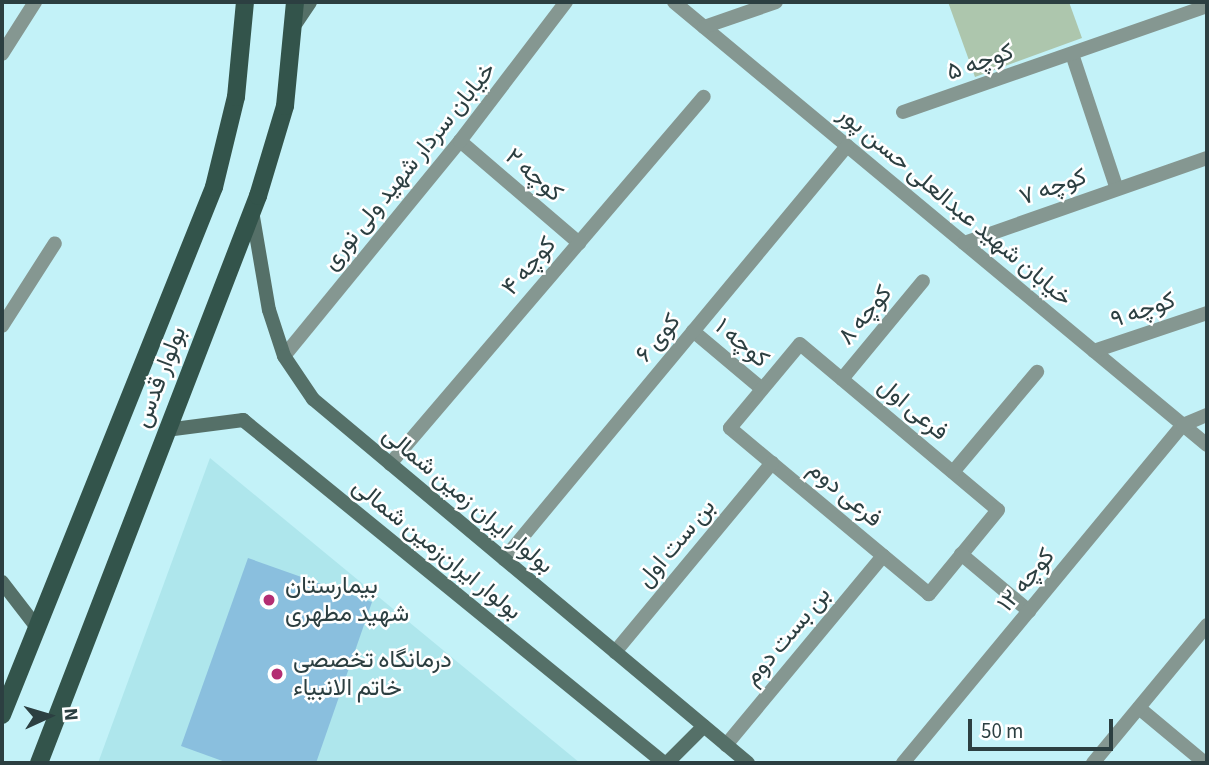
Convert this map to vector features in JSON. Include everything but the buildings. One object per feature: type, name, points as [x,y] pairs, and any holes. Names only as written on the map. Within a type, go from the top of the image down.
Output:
[{"type":"main road","name":"بولوار قدس","points":[[2,715],[35,625],[214,187],[236,97],[245,2]]},
{"type":"main road","name":"بولوار قدس","points":[[39,763],[252,211],[285,107],[296,23],[295,2]]},
{"type":"main road","points":[[2,690],[17,670]]},
{"type":"street","points":[[2,54],[35,2]]},
{"type":"street","points":[[296,23],[310,2]]},
{"type":"street","name":"خیابان سردار شهید ولی نوری","points":[[284,356],[460,141],[566,2]]},
{"type":"street","name":"خیابان شهید عبدالعلی حسن پور","points":[[674,2],[1207,445]]},
{"type":"street","points":[[704,27],[776,2]]},
{"type":"street","name":"کوچه ۵","points":[[903,112],[1207,6]]},
{"type":"street","points":[[1072,54],[1117,189],[1207,158]]},
{"type":"street","name":"کوچه ۴","points":[[390,464],[704,97]]},
{"type":"street","name":"کوچه ۲","points":[[460,141],[579,243]]},
{"type":"street","name":"کوی ۶","points":[[504,559],[847,146]]},
{"type":"street","name":"کوچه ۷","points":[[964,243],[1117,189]]},
{"type":"street","name":"بولوار ایران زمین شمالی","points":[[252,211],[269,310],[284,356],[313,399],[748,763]]},
{"type":"street","points":[[2,326],[55,243]]},
{"type":"street","name":"کوچه ۸","points":[[842,379],[923,281]]},
{"type":"street","name":"کوچه ۹","points":[[1094,351],[1207,313]]},
{"type":"street","name":"کوچه ۱","points":[[693,331],[762,390]]},
{"type":"street","name":"فرعی اول","points":[[762,390],[800,344],[998,510],[961,554]]},
{"type":"street","points":[[953,472],[1037,372]]},
{"type":"street","name":"فرعی دوم","points":[[762,390],[730,428],[929,594],[961,554]]},
{"type":"street","points":[[1183,425],[1207,415]]},
{"type":"street","name":"بولوار ایران‌زمین شمالی","points":[[166,430],[243,419],[665,763]]},
{"type":"street","name":"کوچه ۱۲","points":[[903,763],[1183,425]]},
{"type":"street","name":"بن ست اول","points":[[615,652],[772,463]]},
{"type":"street","points":[[961,554],[1029,611]]},
{"type":"street","name":"بن بست دوم","points":[[726,745],[883,556]]},
{"type":"street","points":[[2,582],[35,625]]},
{"type":"street","points":[[1093,763],[1207,625]]},
{"type":"street","points":[[1139,708],[1205,763]]},
{"type":"street","points":[[665,763],[704,726]]},
{"type":"shaded area","name":"بیمارستان شهید مطهری","points":[[210,458],[580,763],[98,763]]},
{"type":"green space","points":[[948,2],[1069,2],[1082,38],[975,77]]},
{"type":"place","name":"بیمارستان شهید مطهری","points":[[269,600]]},
{"type":"place","name":"درمانگاه تخصصی خاتم الانبیاء","points":[[277,674]]}]
